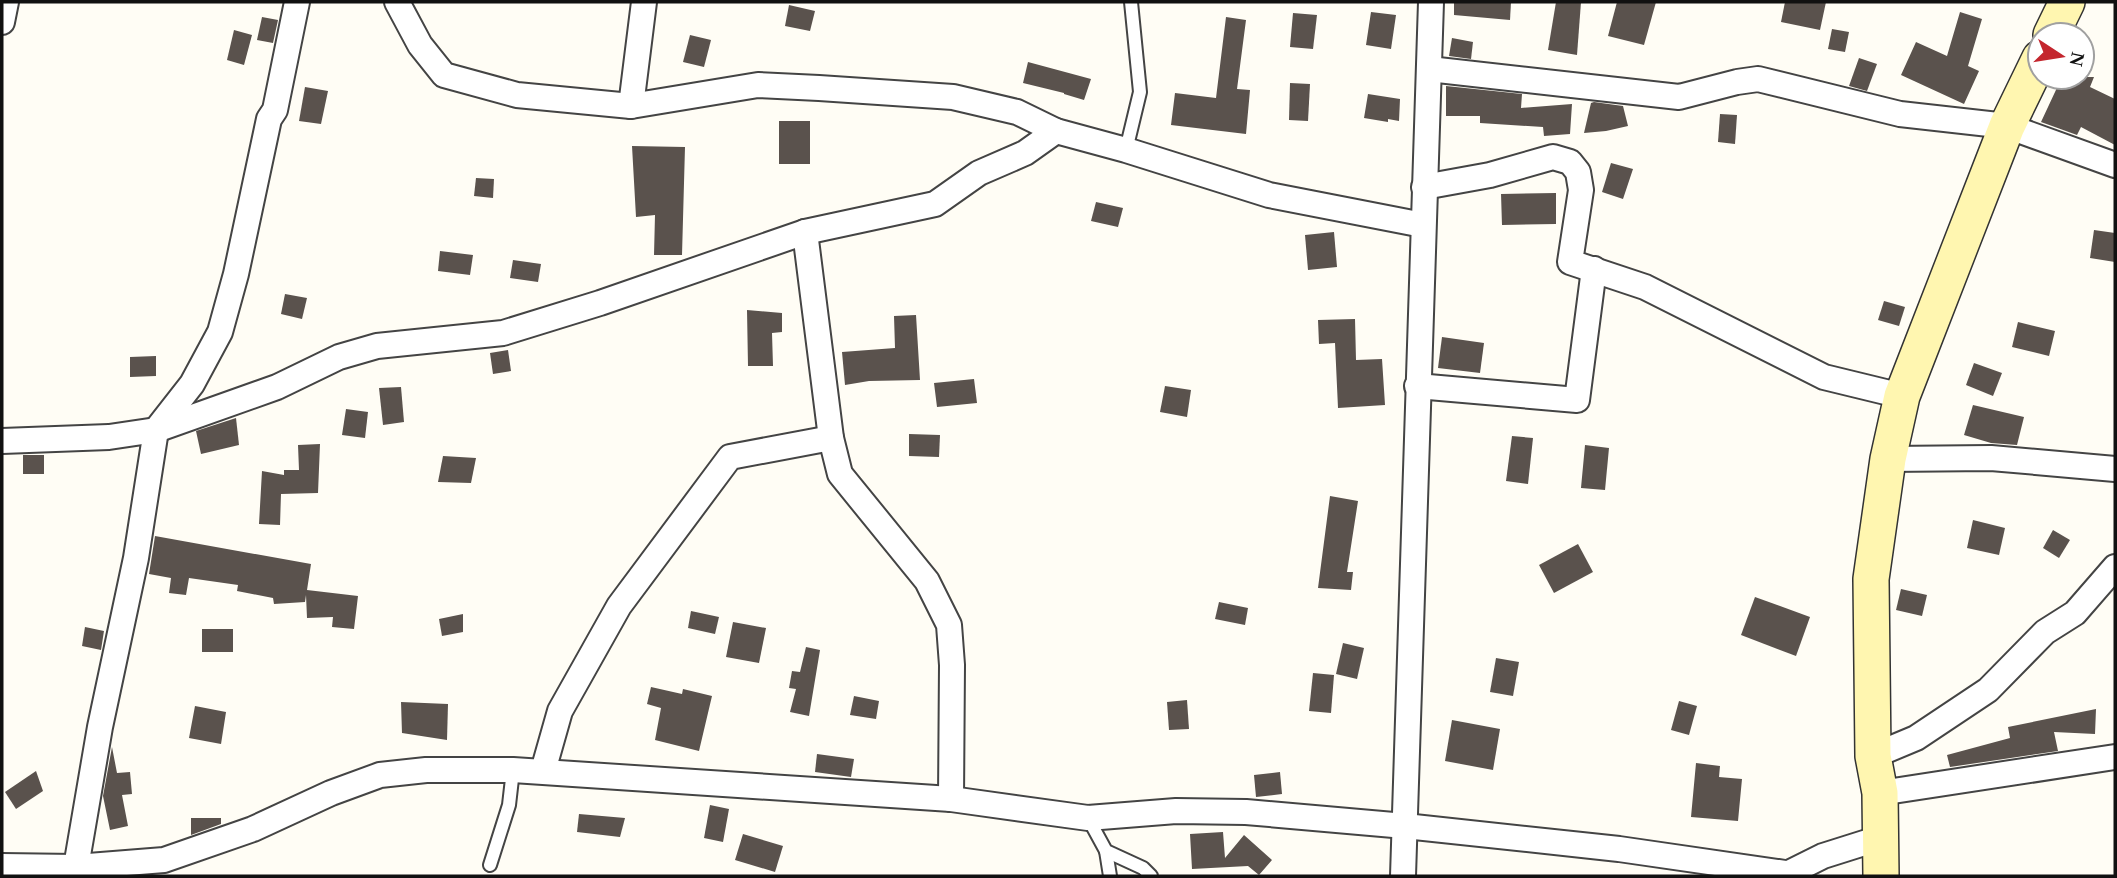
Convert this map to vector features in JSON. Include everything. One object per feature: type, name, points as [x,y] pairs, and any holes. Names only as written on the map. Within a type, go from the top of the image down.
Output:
[{"type":"street","points":[[2,22],[6,2]]},
{"type":"street","points":[[90,870],[100,727],[136,558],[156,430],[192,384],[220,332],[236,274],[269,120],[275,110],[296,2]]},
{"type":"street","points":[[397,2],[419,45],[443,75],[517,95],[631,106],[758,85],[953,97],[1017,113],[1056,131],[1269,195],[1423,225]]},
{"type":"street","points":[[631,106],[644,2]]},
{"type":"street","points":[[1403,876],[1431,2]]},
{"type":"street","points":[[2058,21],[2067,2]]},
{"type":"street","points":[[1429,69],[1679,97],[1759,79],[1900,114],[2007,126],[2115,165]]},
{"type":"street","points":[[1881,876],[1880,793],[1873,756],[1871,579],[1888,459],[1902,397],[2007,126],[2026,87]]},
{"type":"street","points":[[2,441],[109,437],[156,430],[277,387],[352,353],[377,346],[503,333],[600,303],[805,232],[934,204],[979,173],[1025,153],[1056,131]]},
{"type":"street","points":[[1424,187],[1490,175],[1553,157],[1570,162],[1578,172],[1581,190],[1570,262],[1646,287],[1824,377],[1902,397]]},
{"type":"street","points":[[805,232],[831,438],[840,474],[927,581],[949,625],[952,665],[951,799]]},
{"type":"street","points":[[1417,386],[1577,400],[1594,270]]},
{"type":"street","points":[[543,771],[560,711],[619,606],[730,457],[831,438]]},
{"type":"street","points":[[1888,459],[1991,458],[2115,469]]},
{"type":"street","points":[[1873,756],[1916,738],[1988,690],[2045,632],[2075,613],[2115,567]]},
{"type":"street","points":[[1880,793],[2115,757]]},
{"type":"street","points":[[2,866],[90,870],[152,869],[164,860],[253,830],[331,793],[380,775],[426,770],[543,771],[951,799],[1088,818],[1176,811],[1246,812],[1619,849],[1784,875],[1823,856],[1880,838]]},
{"type":"lane","points":[[1126,150],[1140,92],[1131,2]]},
{"type":"lane","points":[[490,865],[509,805],[513,770]]},
{"type":"lane","points":[[1088,818],[1106,851],[1110,876]]},
{"type":"lane","points":[[1106,851],[1143,869],[1151,876]]},
{"type":"building","points":[[1454,2],[1511,2],[1510,20],[1454,15]]},
{"type":"building","points":[[1556,2],[1581,2],[1577,55],[1548,50]]},
{"type":"building","points":[[1617,2],[1656,2],[1644,45],[1608,36]]},
{"type":"building","points":[[1785,2],[1826,2],[1820,30],[1781,22]]},
{"type":"building","points":[[789,5],[815,11],[810,31],[785,26]]},
{"type":"building","points":[[1371,12],[1396,15],[1391,49],[1366,45]]},
{"type":"building","points":[[1960,12],[1982,19],[1968,66],[1979,71],[1964,104],[1901,75],[1916,42],[1947,56]]},
{"type":"building","points":[[1293,13],[1317,15],[1313,49],[1290,47]]},
{"type":"building","points":[[262,17],[278,20],[273,43],[257,40]]},
{"type":"building","points":[[1226,17],[1246,20],[1237,89],[1250,90],[1246,134],[1171,125],[1175,93],[1216,98]]},
{"type":"building","points":[[1832,29],[1849,32],[1845,52],[1828,49]]},
{"type":"building","points":[[234,30],[252,35],[244,65],[227,60]]},
{"type":"building","points":[[690,35],[711,40],[704,67],[683,62]]},
{"type":"building","points":[[1452,38],[1473,42],[1471,59],[1449,56]]},
{"type":"building","points":[[1859,58],[1877,64],[1867,91],[1849,86]]},
{"type":"building","points":[[1028,62],[1091,79],[1084,100],[1023,83]]},
{"type":"building","points":[[1290,83],[1310,84],[1308,121],[1289,120]]},
{"type":"building","points":[[1446,86],[1522,94],[1521,108],[1572,104],[1570,134],[1544,136],[1543,127],[1480,123],[1480,116],[1446,116]]},
{"type":"building","points":[[305,87],[328,91],[321,124],[299,121]]},
{"type":"building","points":[[2096,90],[2115,99],[2115,145],[2081,127],[2077,135],[2041,122],[2055,91]]},
{"type":"building","points":[[1368,94],[1400,99],[1399,121],[1364,118]]},
{"type":"building","points":[[1591,103],[1623,106],[1628,126],[1584,133]]},
{"type":"building","points":[[1720,114],[1737,115],[1735,144],[1718,142]]},
{"type":"building","points":[[779,121],[810,121],[810,164],[779,164]]},
{"type":"building","points":[[632,146],[685,147],[682,255],[654,255],[655,215],[636,217]]},
{"type":"building","points":[[1611,163],[1633,169],[1623,199],[1602,192]]},
{"type":"building","points":[[476,178],[494,179],[493,198],[474,196]]},
{"type":"building","points":[[1556,193],[1556,224],[1502,225],[1501,194]]},
{"type":"building","points":[[1096,202],[1123,208],[1118,227],[1091,221]]},
{"type":"building","points":[[2094,230],[2115,233],[2115,262],[2090,258]]},
{"type":"building","points":[[1334,232],[1337,267],[1308,270],[1305,235]]},
{"type":"building","points":[[440,251],[473,255],[470,275],[438,271]]},
{"type":"building","points":[[513,260],[541,264],[538,282],[510,278]]},
{"type":"building","points":[[285,294],[307,298],[302,319],[281,314]]},
{"type":"building","points":[[1884,301],[1905,307],[1899,326],[1878,320]]},
{"type":"building","points":[[747,310],[782,313],[782,332],[772,333],[773,366],[748,366]]},
{"type":"building","points":[[916,315],[920,380],[869,381],[845,385],[842,352],[895,348],[894,316]]},
{"type":"building","points":[[1355,319],[1356,360],[1382,359],[1385,405],[1338,408],[1335,343],[1319,344],[1318,320]]},
{"type":"building","points":[[2018,322],[2055,331],[2049,356],[2012,347]]},
{"type":"building","points":[[1442,337],[1484,343],[1480,373],[1438,368]]},
{"type":"building","points":[[508,350],[511,371],[493,374],[490,353]]},
{"type":"building","points":[[156,356],[156,376],[130,377],[130,357]]},
{"type":"building","points":[[1974,363],[2002,373],[1993,396],[1966,385]]},
{"type":"building","points":[[974,379],[977,403],[937,407],[934,383]]},
{"type":"building","points":[[1165,386],[1191,390],[1187,417],[1160,412]]},
{"type":"building","points":[[401,387],[404,422],[383,425],[379,388]]},
{"type":"building","points":[[1973,405],[2024,417],[2017,445],[1991,443],[1964,435]]},
{"type":"building","points":[[346,409],[368,412],[365,438],[342,435]]},
{"type":"building","points":[[236,418],[239,445],[201,454],[196,431]]},
{"type":"building","points":[[909,434],[940,435],[939,457],[909,456]]},
{"type":"building","points":[[1512,436],[1533,438],[1528,484],[1506,481]]},
{"type":"building","points":[[320,444],[318,493],[281,494],[280,525],[259,524],[262,471],[284,475],[284,470],[299,470],[298,445]]},
{"type":"building","points":[[1585,445],[1609,448],[1605,490],[1581,488]]},
{"type":"building","points":[[23,455],[44,455],[44,474],[23,474]]},
{"type":"building","points":[[443,456],[476,458],[471,483],[438,482]]},
{"type":"building","points":[[1330,496],[1358,501],[1347,572],[1353,572],[1351,590],[1318,588]]},
{"type":"building","points":[[1973,520],[2005,528],[1999,555],[1967,548]]},
{"type":"building","points":[[2053,530],[2070,540],[2059,558],[2043,548]]},
{"type":"building","points":[[155,536],[311,564],[307,590],[358,596],[354,629],[332,627],[333,617],[307,618],[306,595],[305,602],[274,604],[273,598],[237,591],[238,585],[189,578],[186,595],[169,593],[171,578],[149,574]]},
{"type":"building","points":[[1578,544],[1593,572],[1554,593],[1539,565]]},
{"type":"building","points":[[1901,589],[1927,595],[1922,616],[1896,610]]},
{"type":"building","points":[[1755,597],[1810,617],[1796,656],[1741,635]]},
{"type":"building","points":[[1219,602],[1248,608],[1245,625],[1215,619]]},
{"type":"building","points":[[691,611],[719,617],[715,634],[688,628]]},
{"type":"building","points":[[463,614],[463,632],[442,636],[439,619]]},
{"type":"building","points":[[733,622],[766,628],[759,663],[726,657]]},
{"type":"building","points":[[85,627],[104,631],[101,650],[82,646]]},
{"type":"building","points":[[202,629],[233,629],[233,652],[202,652]]},
{"type":"building","points":[[1343,643],[1364,648],[1357,679],[1336,674]]},
{"type":"building","points":[[806,647],[820,650],[809,716],[790,712],[796,689],[789,688],[792,671],[800,672]]},
{"type":"building","points":[[1496,658],[1519,662],[1513,696],[1490,692]]},
{"type":"building","points":[[1313,673],[1334,675],[1331,713],[1309,711]]},
{"type":"building","points":[[651,687],[682,694],[683,689],[712,696],[699,751],[655,740],[661,708],[647,704]]},
{"type":"building","points":[[854,696],[879,701],[876,719],[850,715]]},
{"type":"building","points":[[1187,700],[1189,729],[1169,730],[1167,702]]},
{"type":"building","points":[[1679,701],[1697,706],[1689,735],[1671,730]]},
{"type":"building","points":[[401,702],[448,704],[447,740],[402,733]]},
{"type":"building","points":[[195,706],[226,712],[221,744],[189,738]]},
{"type":"building","points":[[2096,709],[2095,734],[2054,732],[2058,751],[1950,767],[1947,755],[2010,738],[2008,727]]},
{"type":"building","points":[[1452,720],[1500,729],[1493,770],[1445,761]]},
{"type":"building","points":[[112,747],[117,773],[130,772],[132,794],[122,795],[128,826],[110,830],[103,796]]},
{"type":"building","points":[[817,754],[854,759],[851,777],[815,772]]},
{"type":"building","points":[[1696,763],[1720,766],[1719,777],[1742,779],[1738,821],[1691,817]]},
{"type":"building","points":[[36,771],[43,791],[16,809],[5,792]]},
{"type":"building","points":[[1280,772],[1282,794],[1256,797],[1254,775]]},
{"type":"building","points":[[710,805],[729,809],[723,842],[704,838]]},
{"type":"building","points":[[579,814],[625,818],[620,837],[577,832]]},
{"type":"building","points":[[191,818],[221,818],[221,824],[191,835]]},
{"type":"building","points":[[1223,832],[1225,858],[1244,835],[1272,860],[1259,875],[1248,866],[1192,869],[1190,834]]},
{"type":"building","points":[[743,834],[783,846],[775,872],[735,860]]}]
